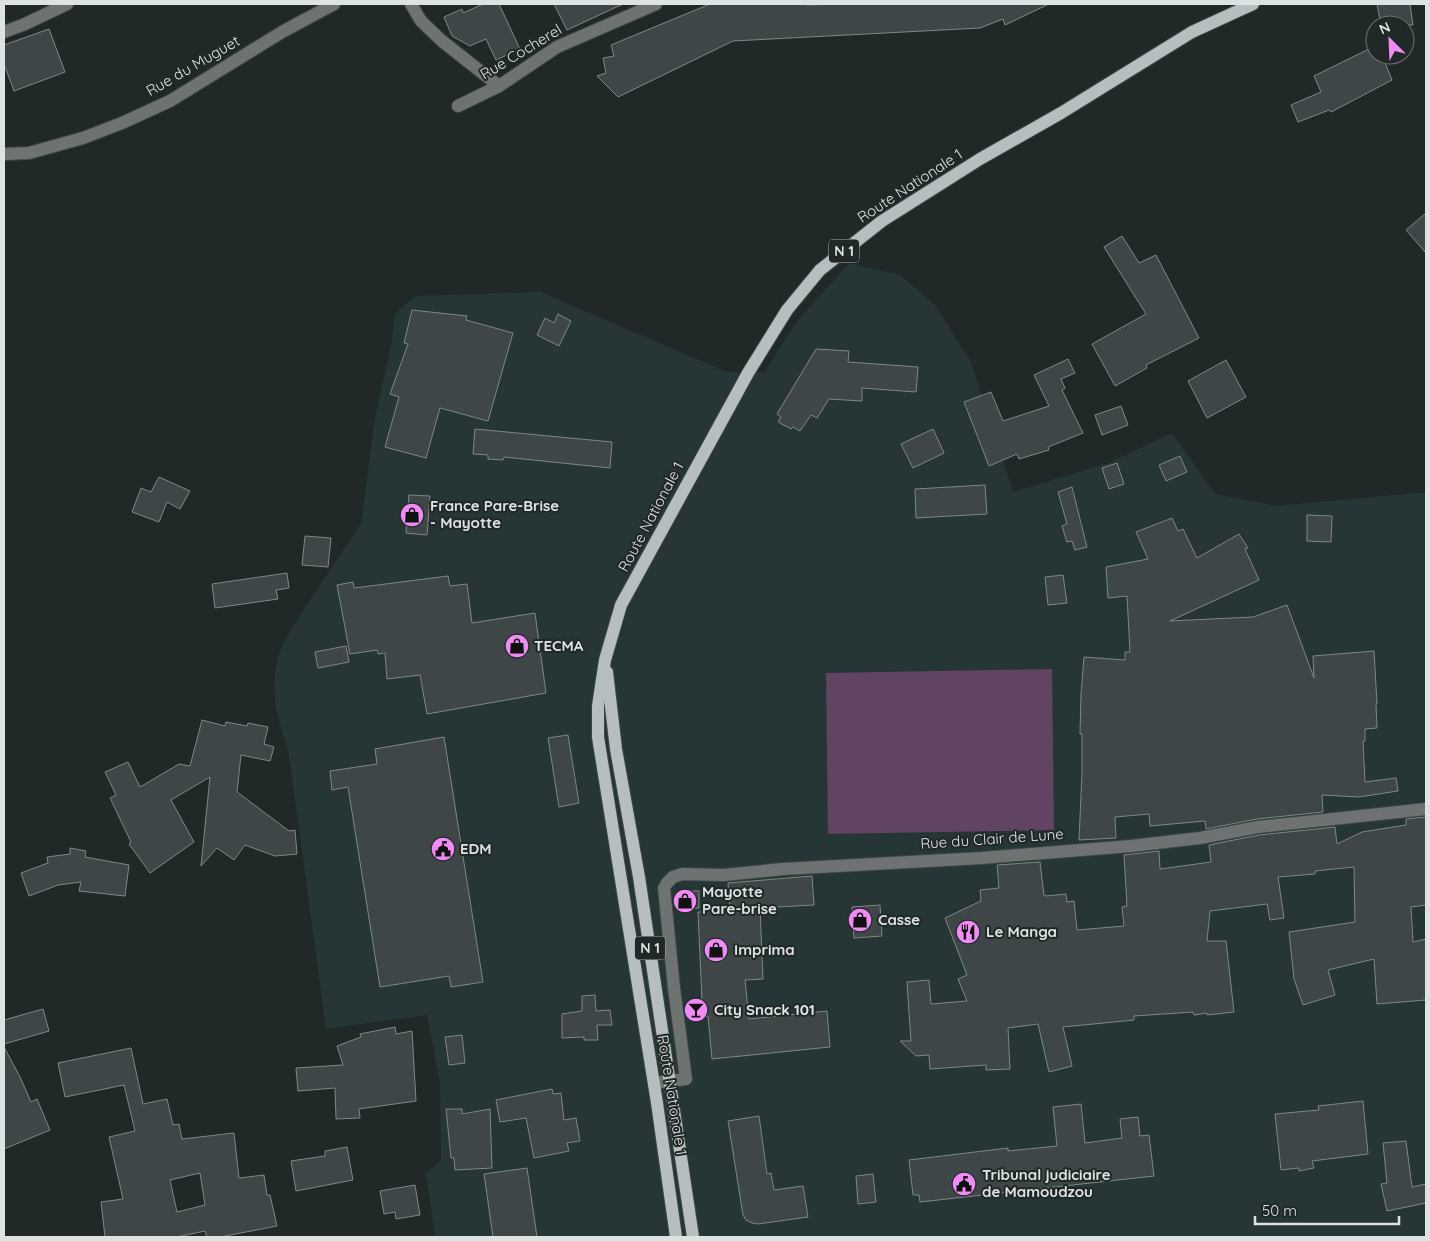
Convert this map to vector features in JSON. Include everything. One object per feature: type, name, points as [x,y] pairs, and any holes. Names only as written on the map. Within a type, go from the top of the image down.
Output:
[{"type":"main road","name":"Route Nationale 1","points":[[676,1237],[654,1083],[598,737],[598,706],[605,660],[621,605],[748,372],[787,310],[820,270],[882,221],[980,159],[1062,113],[1192,32],[1254,4]]},
{"type":"main road","name":"Route Nationale 1","points":[[605,660],[612,703],[616,748],[639,877],[652,990],[669,1082],[693,1237]]},
{"type":"main road","name":"Route Nationale 1","points":[[634,958],[652,990]]},
{"type":"street","points":[[4,32],[67,4]]},
{"type":"street","name":"Rue du Muguet","points":[[4,154],[29,153],[83,138],[122,123],[170,101],[282,32],[334,4]]},
{"type":"street","points":[[411,4],[421,21],[499,86]]},
{"type":"street","name":"Rue Cocherel","points":[[458,106],[499,86],[557,47],[656,4]]},
{"type":"street","name":"Rue du Clair de Lune","points":[[654,1083],[686,1079],[674,988],[664,888],[674,877],[682,874],[724,875],[783,869],[982,858],[1131,846],[1200,838],[1258,827],[1426,809]]},
{"type":"street","points":[[652,990],[674,988]]},
{"type":"shaded area","points":[[849,263],[900,275],[935,305],[971,362],[1013,492],[1109,463],[1172,433],[1215,494],[1276,506],[1426,492],[1426,1237],[435,1237],[426,1174],[441,1160],[440,1083],[427,1015],[326,1029],[289,755],[276,709],[274,685],[276,666],[282,645],[361,524],[375,418],[392,341],[395,313],[416,296],[541,292],[727,372],[764,372],[797,321]]},
{"type":"shaded area","points":[[1052,669],[1054,830],[828,834],[826,673]]},
{"type":"building","points":[[483,4],[499,4],[520,49],[496,60],[486,39],[470,46],[452,36],[444,17],[462,9],[463,13]]},
{"type":"building","points":[[554,4],[623,4],[567,30]]},
{"type":"building","points":[[710,4],[1049,4],[1005,25],[1003,19],[980,28],[733,41],[618,97],[597,76],[606,73],[603,58],[614,56],[611,45]]},
{"type":"building","points":[[1377,4],[1410,4],[1412,15],[1379,15]]},
{"type":"building","points":[[49,29],[65,72],[14,91],[4,64],[4,45]]},
{"type":"building","points":[[1365,51],[1365,65],[1386,65],[1392,80],[1331,112],[1329,110],[1298,122],[1291,105],[1321,92],[1314,76]]},
{"type":"building","points":[[1426,213],[1426,253],[1406,230]]},
{"type":"building","points":[[1122,236],[1139,263],[1156,255],[1199,338],[1146,365],[1147,368],[1115,386],[1092,344],[1146,314],[1104,247]]},
{"type":"building","points":[[412,310],[467,316],[466,320],[513,333],[488,421],[440,408],[426,458],[385,447],[399,397],[390,394],[408,344],[404,343]]},
{"type":"building","points":[[558,314],[571,321],[559,346],[537,335],[545,318],[554,323]]},
{"type":"building","points":[[816,349],[849,351],[848,362],[918,367],[916,392],[862,388],[862,401],[829,399],[817,418],[811,415],[800,431],[793,427],[791,429],[778,422],[781,417],[777,414]]},
{"type":"building","points":[[1068,359],[1075,373],[1061,379],[1065,388],[1062,390],[1083,433],[1048,447],[1049,450],[1019,459],[1017,454],[989,466],[964,402],[991,392],[1003,421],[1049,406],[1034,375]]},
{"type":"building","points":[[1226,360],[1246,397],[1207,418],[1188,381]]},
{"type":"building","points":[[1121,406],[1128,425],[1102,435],[1095,415]]},
{"type":"building","points":[[475,429],[612,442],[610,468],[504,457],[503,460],[488,459],[488,455],[473,454]]},
{"type":"building","points":[[933,429],[944,453],[913,468],[901,444]]},
{"type":"building","points":[[1180,456],[1187,472],[1166,481],[1159,465]]},
{"type":"building","points":[[1117,463],[1124,484],[1109,489],[1102,468]]},
{"type":"building","points":[[159,477],[190,491],[180,509],[167,502],[159,522],[132,512],[141,488],[151,492]]},
{"type":"building","points":[[985,485],[987,514],[916,518],[915,489]]},
{"type":"building","points":[[1072,487],[1087,547],[1075,550],[1072,541],[1067,542],[1062,526],[1067,524],[1058,492]]},
{"type":"building","points":[[409,495],[430,496],[427,535],[406,533]]},
{"type":"building","points":[[1307,515],[1332,516],[1331,542],[1307,541]]},
{"type":"building","points":[[1172,518],[1178,531],[1183,529],[1197,558],[1239,534],[1248,548],[1245,549],[1259,580],[1170,621],[1253,617],[1287,605],[1314,678],[1313,656],[1374,651],[1377,728],[1365,729],[1365,741],[1363,741],[1365,782],[1396,778],[1398,791],[1359,797],[1322,795],[1323,812],[1257,819],[1206,829],[1205,821],[1150,826],[1149,814],[1115,817],[1116,838],[1079,840],[1082,773],[1082,734],[1080,734],[1081,694],[1084,657],[1125,660],[1125,652],[1130,652],[1127,596],[1108,598],[1106,567],[1148,559],[1136,532]]},
{"type":"building","points":[[305,536],[331,538],[328,567],[302,565]]},
{"type":"building","points":[[287,573],[289,588],[276,590],[278,599],[215,608],[212,584]]},
{"type":"building","points":[[1063,575],[1067,603],[1048,605],[1045,577]]},
{"type":"building","points":[[448,576],[450,586],[467,584],[472,623],[535,613],[546,693],[427,714],[420,675],[387,679],[385,653],[378,654],[377,650],[350,654],[337,585],[353,582],[354,588]]},
{"type":"building","points":[[346,646],[349,662],[318,668],[315,652]]},
{"type":"building","points":[[202,720],[225,726],[226,722],[247,726],[248,723],[268,727],[264,744],[274,747],[270,761],[241,755],[237,792],[289,831],[295,830],[297,854],[275,856],[245,845],[234,860],[217,848],[201,866],[210,777],[171,800],[194,842],[150,873],[129,844],[131,842],[110,798],[116,795],[105,772],[128,762],[140,787],[179,764],[190,766]]},
{"type":"building","points":[[568,735],[579,803],[559,807],[548,738]]},
{"type":"building","points":[[444,737],[483,982],[451,987],[449,976],[380,987],[348,787],[332,790],[330,771],[377,764],[375,749]]},
{"type":"building","points":[[1426,817],[1426,905],[1411,907],[1413,942],[1426,939],[1426,1000],[1377,1004],[1374,959],[1328,970],[1335,995],[1303,1005],[1294,979],[1289,932],[1355,922],[1354,867],[1315,871],[1315,874],[1278,877],[1284,918],[1270,920],[1267,904],[1210,911],[1207,941],[1226,941],[1234,1012],[1207,1015],[1207,1013],[1194,1015],[1193,1012],[1134,1016],[1134,1020],[1063,1027],[1072,1066],[1049,1072],[1038,1024],[1008,1028],[1010,1069],[986,1070],[986,1065],[930,1069],[929,1055],[916,1056],[900,1041],[911,1041],[907,982],[929,980],[931,1004],[967,1001],[958,979],[967,975],[945,918],[981,901],[980,890],[999,888],[997,865],[1040,862],[1044,895],[1066,894],[1067,902],[1074,901],[1077,930],[1124,926],[1122,907],[1127,906],[1124,855],[1159,851],[1160,869],[1211,862],[1209,845],[1259,835],[1335,827],[1337,844],[1362,832],[1406,825],[1406,819]]},
{"type":"building","points":[[70,848],[86,851],[85,857],[129,865],[125,896],[79,891],[81,882],[58,885],[29,896],[21,873],[48,863],[47,857],[70,854]]},
{"type":"building","points":[[812,876],[814,905],[760,908],[763,979],[745,980],[749,1019],[827,1011],[830,1047],[712,1059],[708,1016],[690,1018],[688,1002],[702,1001],[698,912],[730,910],[728,883]]},
{"type":"building","points":[[682,891],[699,891],[699,908],[682,908]]},
{"type":"building","points":[[880,905],[882,936],[854,938],[852,907]]},
{"type":"building","points":[[595,995],[596,1011],[610,1010],[612,1025],[597,1025],[598,1040],[584,1040],[584,1037],[562,1038],[562,1014],[582,1011],[582,996]]},
{"type":"building","points":[[43,1009],[49,1031],[4,1044],[4,1020]]},
{"type":"building","points":[[395,1027],[396,1034],[412,1031],[416,1101],[359,1109],[360,1118],[336,1119],[335,1088],[298,1091],[296,1068],[343,1065],[337,1046],[361,1037],[360,1034]]},
{"type":"building","points":[[462,1035],[465,1063],[449,1065],[445,1037]]},
{"type":"building","points":[[4,1047],[31,1102],[37,1099],[50,1130],[4,1149]]},
{"type":"building","points":[[131,1048],[143,1104],[167,1099],[173,1125],[179,1124],[182,1139],[234,1133],[239,1178],[264,1175],[267,1195],[270,1195],[277,1226],[220,1237],[207,1237],[205,1231],[177,1237],[105,1237],[101,1202],[123,1199],[109,1137],[135,1131],[124,1085],[65,1097],[58,1063]],"holes":[[[200,1173],[205,1205],[177,1212],[170,1180]]]},
{"type":"building","points":[[552,1089],[553,1094],[561,1093],[564,1120],[576,1118],[580,1141],[567,1143],[569,1151],[534,1158],[526,1118],[500,1122],[496,1100]]},
{"type":"building","points":[[1363,1101],[1368,1154],[1312,1161],[1314,1168],[1299,1171],[1299,1168],[1281,1170],[1275,1114],[1319,1110],[1318,1106]]},
{"type":"building","points":[[1081,1104],[1085,1143],[1122,1138],[1120,1119],[1138,1117],[1140,1136],[1149,1135],[1154,1176],[920,1202],[919,1195],[913,1195],[909,1160],[1008,1148],[1008,1151],[1057,1146],[1053,1107]]},
{"type":"building","points":[[446,1109],[462,1109],[462,1114],[490,1109],[492,1168],[455,1170],[454,1158],[451,1158]]},
{"type":"building","points":[[759,1116],[767,1174],[771,1173],[774,1190],[803,1186],[808,1217],[758,1224],[746,1220],[743,1215],[728,1121]]},
{"type":"building","points":[[1406,1141],[1412,1187],[1426,1184],[1426,1203],[1387,1211],[1381,1184],[1387,1183],[1383,1143]]},
{"type":"building","points":[[347,1147],[353,1180],[296,1191],[291,1161],[325,1156],[325,1151]]},
{"type":"building","points":[[527,1168],[537,1237],[493,1237],[484,1174]]},
{"type":"building","points":[[873,1174],[876,1202],[858,1204],[856,1176]]},
{"type":"building","points":[[415,1185],[420,1215],[396,1219],[395,1212],[384,1214],[380,1191]]},
{"type":"place","name":"France Pare-Brise - Mayotte","points":[[412,515]]},
{"type":"place","name":"TECMA","points":[[517,646]]},
{"type":"place","name":"EDM","points":[[443,849]]},
{"type":"place","name":"Mayotte Pare-brise","points":[[685,901]]},
{"type":"place","name":"Casse","points":[[860,920]]},
{"type":"place","name":"Le Manga","points":[[968,932]]},
{"type":"place","name":"Imprima","points":[[716,950]]},
{"type":"place","name":"City Snack 101","points":[[696,1010]]},
{"type":"place","name":"Tribunal judiciaire de Mamoudzou","points":[[964,1184]]}]
